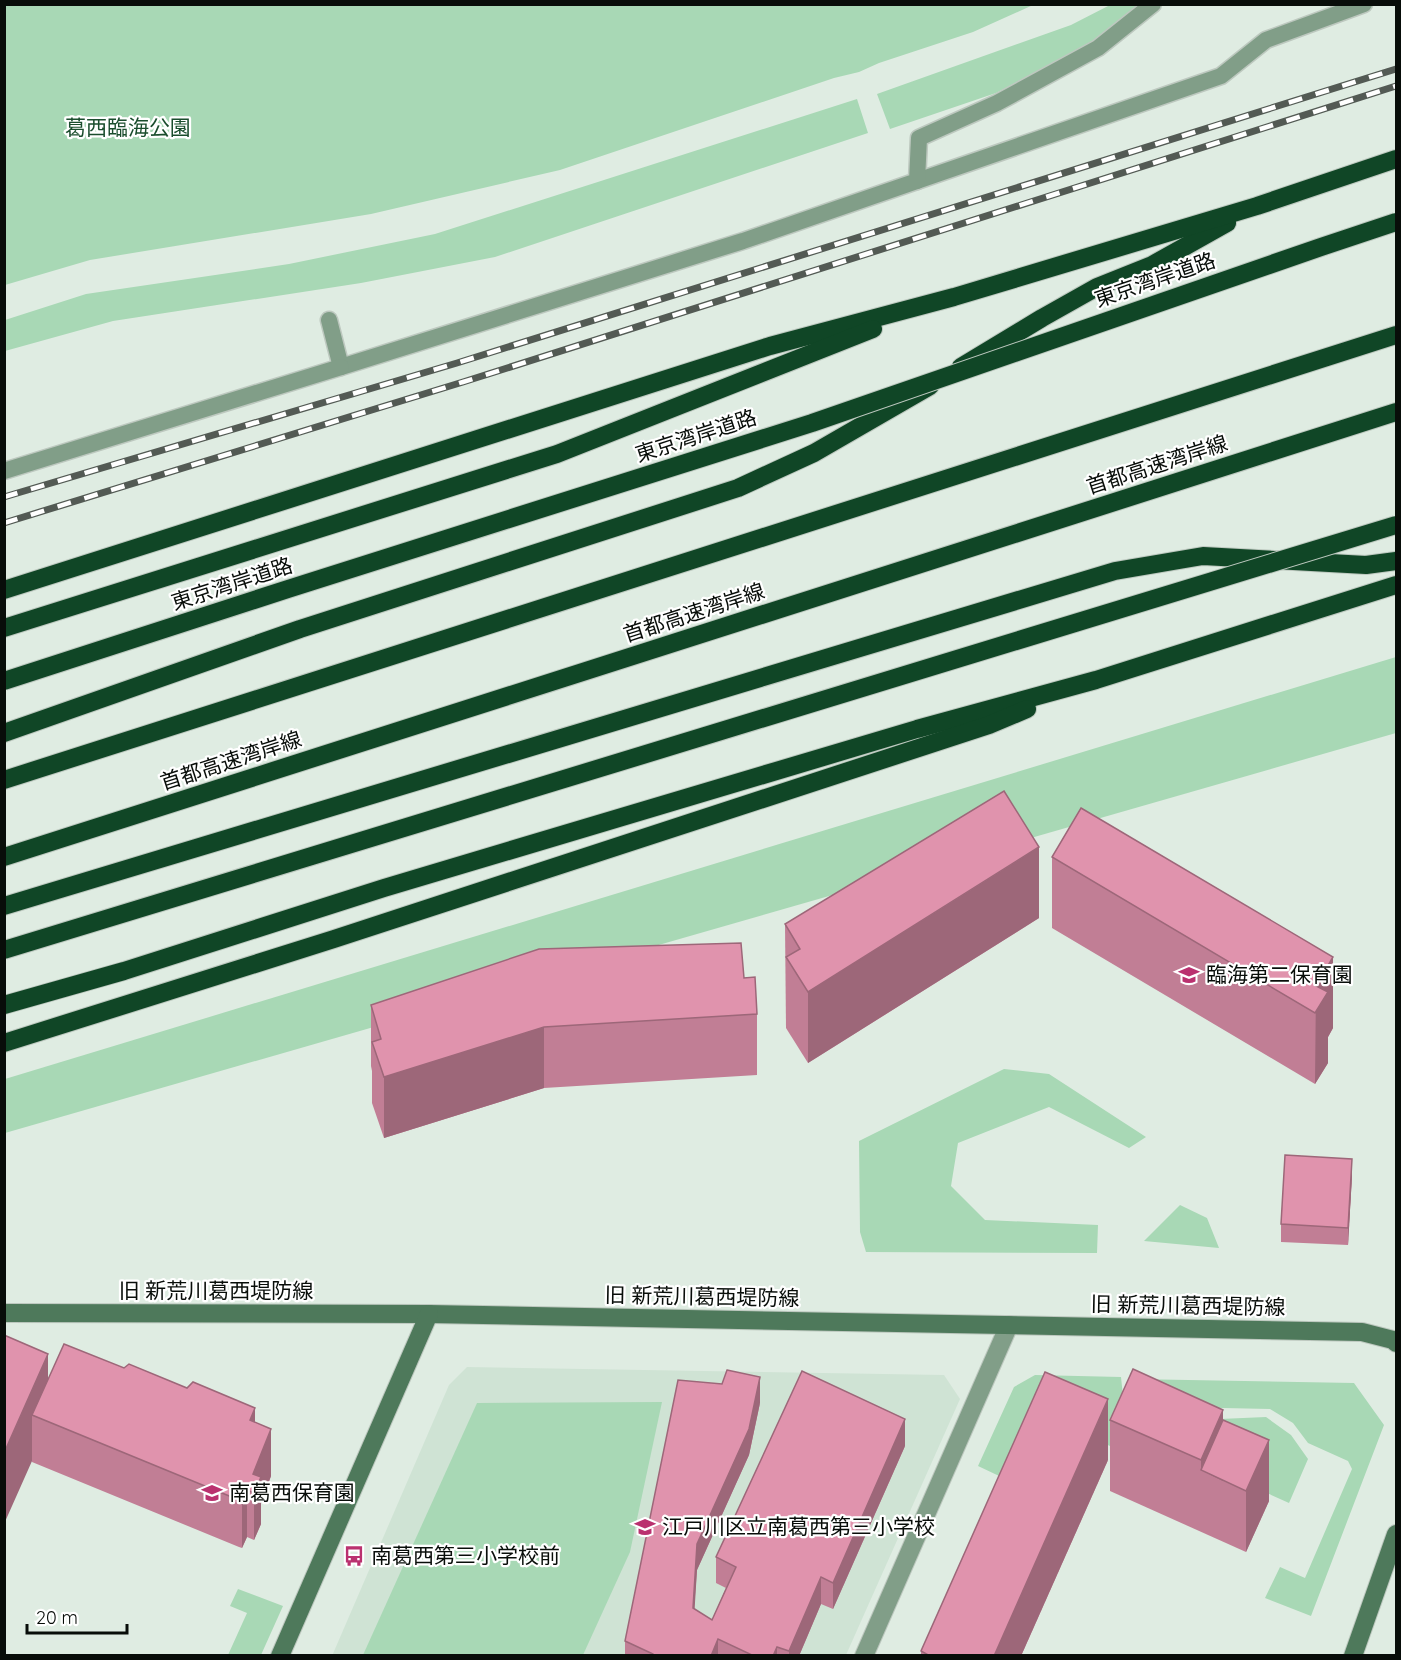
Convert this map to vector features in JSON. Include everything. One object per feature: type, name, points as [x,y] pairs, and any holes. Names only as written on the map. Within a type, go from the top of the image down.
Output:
[{"type":"highway","points":[[4,590],[770,346],[954,297],[1257,206],[1396,159]]},
{"type":"highway","points":[[4,733],[300,629],[738,488],[814,453],[1097,287],[1152,265],[1257,206]]},
{"type":"highway","name":"東京湾岸道路","points":[[4,681],[812,423],[1396,222]]},
{"type":"highway","points":[[1321,247],[1396,227]]},
{"type":"highway","points":[[8,627],[557,454],[954,297]]},
{"type":"highway","points":[[4,780],[1396,335]]},
{"type":"highway","name":"首都高速湾岸線","points":[[4,857],[1396,412]]},
{"type":"highway","points":[[4,950],[1396,525]]},
{"type":"highway","points":[[4,906],[1115,571],[1203,556],[1366,565],[1396,561]]},
{"type":"highway","points":[[4,1005],[124,971],[384,888],[883,739],[1096,680],[1396,585]]},
{"type":"highway","points":[[4,1043],[334,939],[988,725],[1096,680]]},
{"type":"street","name":"旧 新荒川葛西堤防線","points":[[4,1313],[429,1314],[1362,1332],[1393,1340],[1396,1343]]},
{"type":"street","points":[[280,1656],[429,1314]]},
{"type":"street","points":[[864,1656],[1009,1325]]},
{"type":"street","points":[[1353,1656],[1396,1534]]},
{"type":"lane","points":[[917,181],[919,138],[998,104],[1098,48],[1153,4]]},
{"type":"lane","points":[[4,471],[743,241],[1221,76],[1266,40],[1364,4]]},
{"type":"lane","points":[[329,320],[341,367]]},
{"type":"shaded area","name":"江戸川区立南葛西第三小学校","points":[[467,1367],[944,1375],[960,1399],[846,1655],[332,1656],[449,1385]]},
{"type":"green space","name":"葛西臨海公園","points":[[5,4],[1033,5],[973,32],[879,63],[859,72],[834,78],[560,170],[371,214],[90,260],[5,285]]},
{"type":"green space","points":[[1110,5],[1144,5],[1084,47],[996,93],[890,129],[877,94],[1071,25]]},
{"type":"green space","points":[[857,99],[868,133],[495,257],[361,283],[113,321],[5,351],[5,320],[86,294],[289,264],[435,234]]},
{"type":"green space","points":[[1396,657],[1396,733],[5,1133],[5,1079]]},
{"type":"green space","points":[[1004,1069],[1049,1074],[1146,1137],[1129,1148],[1049,1107],[958,1143],[951,1186],[985,1220],[1098,1225],[1097,1253],[866,1252],[860,1232],[859,1141]]},
{"type":"green space","points":[[1180,1205],[1207,1218],[1219,1248],[1144,1241]]},
{"type":"green space","points":[[1035,1375],[1121,1377],[1123,1396],[1220,1419],[1266,1417],[1291,1435],[1308,1459],[1289,1503],[1121,1427],[1112,1447],[1043,1414],[1014,1483],[978,1466],[1014,1387]]},
{"type":"green space","points":[[1132,1379],[1354,1383],[1384,1425],[1311,1616],[1265,1598],[1280,1567],[1305,1578],[1352,1469],[1348,1461],[1308,1443],[1293,1423],[1270,1409],[1176,1407]]},
{"type":"green space","points":[[662,1402],[630,1552],[583,1655],[363,1655],[477,1403]]},
{"type":"green space","points":[[238,1589],[283,1606],[261,1655],[228,1655],[247,1613],[230,1606]]},
{"type":"building","points":[[1004,791],[1039,847],[808,992],[786,957],[800,949],[785,924]]},
{"type":"building","points":[[1081,808],[1333,957],[1316,986],[1328,992],[1315,1013],[1052,857]]},
{"type":"building","points":[[741,943],[744,978],[755,977],[757,1014],[544,1027],[384,1077],[372,1042],[381,1039],[371,1005],[539,949]]},
{"type":"building","points":[[1285,1155],[1352,1159],[1348,1228],[1281,1224]]},
{"type":"building","points":[[4,1335],[48,1354],[4,1453]]},
{"type":"building","points":[[64,1344],[124,1368],[129,1364],[187,1388],[193,1382],[255,1408],[250,1420],[271,1429],[253,1474],[261,1477],[254,1493],[247,1490],[242,1501],[239,1500],[32,1415]]},
{"type":"building","points":[[1133,1369],[1223,1410],[1201,1460],[1110,1420]]},
{"type":"building","points":[[727,1370],[760,1377],[749,1429],[697,1544],[693,1608],[712,1620],[736,1567],[716,1557],[802,1371],[905,1419],[833,1583],[821,1577],[789,1651],[777,1647],[773,1656],[754,1656],[718,1639],[711,1656],[653,1656],[625,1641],[678,1380],[722,1384]]},
{"type":"building","points":[[1045,1372],[1108,1399],[994,1656],[930,1656],[921,1651]]},
{"type":"building","points":[[1223,1420],[1269,1440],[1246,1491],[1201,1470]]},
{"type":"railway","points":[[4,497],[457,363],[1396,69]]},
{"type":"railway","points":[[4,523],[463,382],[1396,86]]},
{"type":"place","name":"臨海第二保育園","points":[[1189,975]]},
{"type":"place","name":"南葛西保育園","points":[[212,1493]]},
{"type":"place","name":"江戸川区立南葛西第三小学校","points":[[645,1527]]},
{"type":"place","name":"南葛西第三小学校前","points":[[354,1556]]}]
